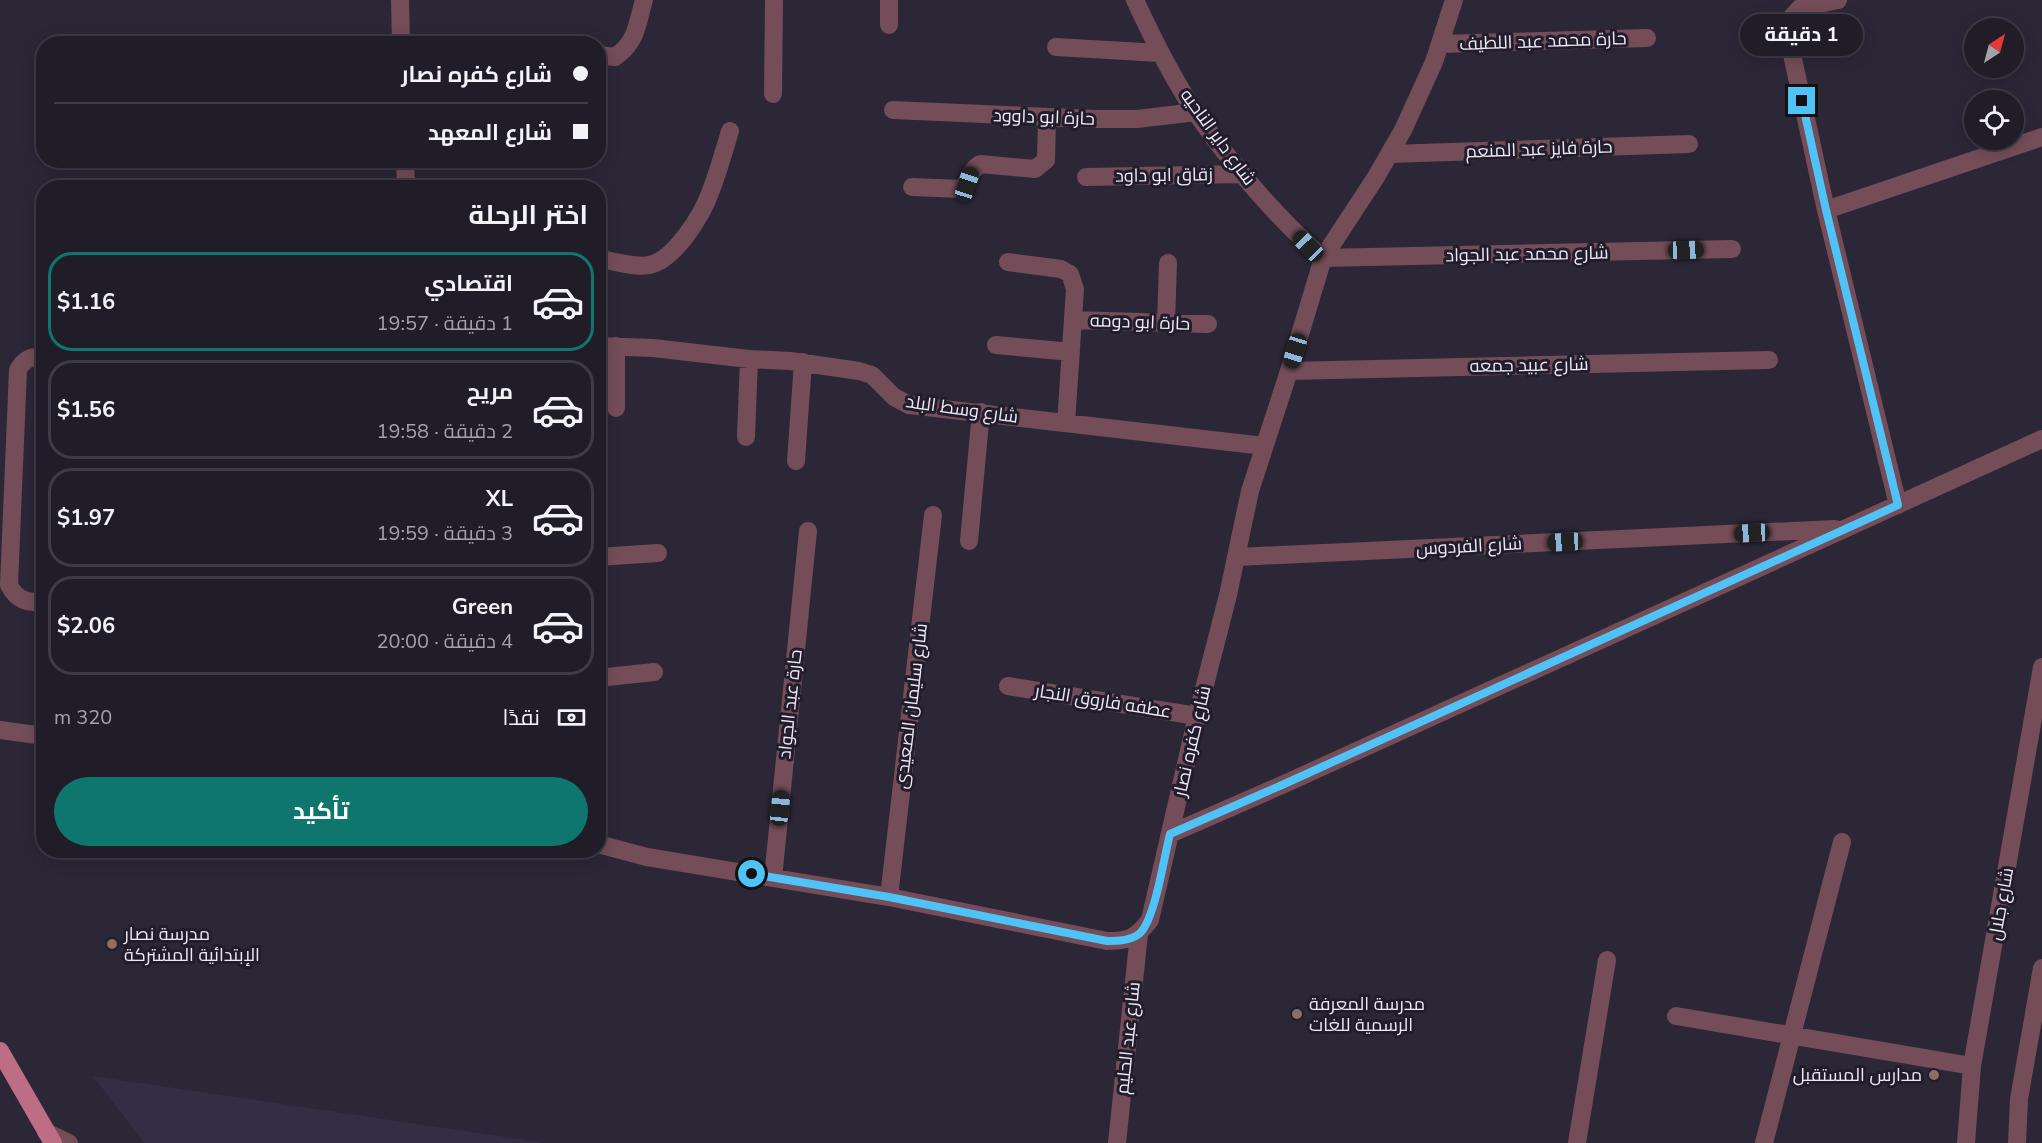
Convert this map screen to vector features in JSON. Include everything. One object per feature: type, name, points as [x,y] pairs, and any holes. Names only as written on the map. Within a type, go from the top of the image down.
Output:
[{"type":"main road","points":[[0,1051],[50,1138]]},
{"type":"street","points":[[400,0],[401,36]]},
{"type":"street","points":[[606,56],[615,57],[626,50],[633,39],[644,0]]},
{"type":"street","points":[[773,94],[774,0]]},
{"type":"street","points":[[889,0],[889,25]]},
{"type":"street","name":"شارع داير الناحيه","points":[[1135,0],[1160,53],[1196,112],[1242,174],[1294,231],[1323,258]]},
{"type":"street","name":"شارع كفره نصار","points":[[1139,933],[1150,920],[1237,556],[1250,491],[1323,258],[1403,130],[1434,62],[1454,0]]},
{"type":"street","points":[[1838,0],[1800,8],[1789,20],[1788,36],[1826,210],[1898,505]]},
{"type":"street","name":"حارة محمد عبد اللطيف","points":[[1440,44],[1647,38]]},
{"type":"street","points":[[1056,47],[1160,53]]},
{"type":"street","name":"حارة ابو داوود","points":[[893,110],[1137,119],[1196,112]]},
{"type":"street","points":[[912,187],[961,189],[967,184],[972,169],[980,164],[1035,169],[1046,160],[1047,117]]},
{"type":"street","points":[[606,259],[649,266],[663,259],[674,249],[695,222],[710,194],[730,131]]},
{"type":"street","points":[[1826,210],[2042,138]]},
{"type":"street","name":"حارة فايز عبد المنعم","points":[[1390,154],[1689,144]]},
{"type":"street","name":"زقاق ابو داود","points":[[1086,177],[1242,174]]},
{"type":"street","name":"شارع محمد عبد الجواد","points":[[1323,258],[1732,249]]},
{"type":"street","name":"حارة ابو دومه","points":[[1008,262],[1061,269],[1070,274],[1075,289],[1066,423]]},
{"type":"street","points":[[1166,323],[1168,262]]},
{"type":"street","name":"حارة ابو دومه","points":[[1073,320],[1208,324]]},
{"type":"street","points":[[996,345],[1071,352]]},
{"type":"street","points":[[607,346],[616,408]]},
{"type":"street","name":"شارع وسط البلد","points":[[607,346],[803,362],[872,375],[894,397],[909,405],[1264,446]]},
{"type":"street","points":[[36,358],[22,362],[18,370],[7,472],[9,585],[19,599],[36,602]]},
{"type":"street","points":[[746,437],[749,359]]},
{"type":"street","name":"شارع عبيد جمعه","points":[[1289,371],[1769,360]]},
{"type":"street","points":[[796,461],[803,362]]},
{"type":"street","points":[[969,541],[981,412]]},
{"type":"street","points":[[1170,834],[2042,439]]},
{"type":"street","name":"شارع سليمان الصعيدى","points":[[889,897],[933,515]]},
{"type":"street","name":"شارع الفردوس","points":[[1237,556],[1845,529]]},
{"type":"street","name":"حارة عبد الجواد","points":[[773,878],[808,531]]},
{"type":"street","points":[[606,556],[658,553]]},
{"type":"street","name":"شارع جلال","points":[[1966,1143],[1972,1066],[2042,667]]},
{"type":"street","points":[[606,677],[654,672]]},
{"type":"street","name":"عطفه فاروق النجار","points":[[1008,686],[1197,716]]},
{"type":"street","points":[[0,730],[36,735]]},
{"type":"street","points":[[1764,1143],[1842,842]]},
{"type":"street","points":[[606,846],[648,857],[889,897],[1107,941],[1124,941],[1139,933]]},
{"type":"street","name":"شارع عبد الحليم","points":[[1117,1143],[1139,933]]},
{"type":"street","points":[[1577,1143],[1607,960]]},
{"type":"street","points":[[2017,1143],[2019,1099],[2036,1029],[2042,968]]},
{"type":"street","points":[[1676,1016],[1972,1066]]},
{"type":"street","points":[[50,1138],[69,1143]]},
{"type":"shaded area","points":[[93,1076],[546,1143],[144,1143]]},
{"type":"place","name":"مدرسة نصار الإبتدائية المشتركة","points":[[112,944]]},
{"type":"place","name":"مدرسة المعرفة الرسمية للغات","points":[[1297,1014]]},
{"type":"place","name":"مدارس المستقبل","points":[[1934,1075]]},
{"type":"route","points":[[752,874],[889,897],[1107,941],[1124,941],[1139,933],[1150,920],[1170,834],[1898,505],[1826,210],[1802,101]]}]
